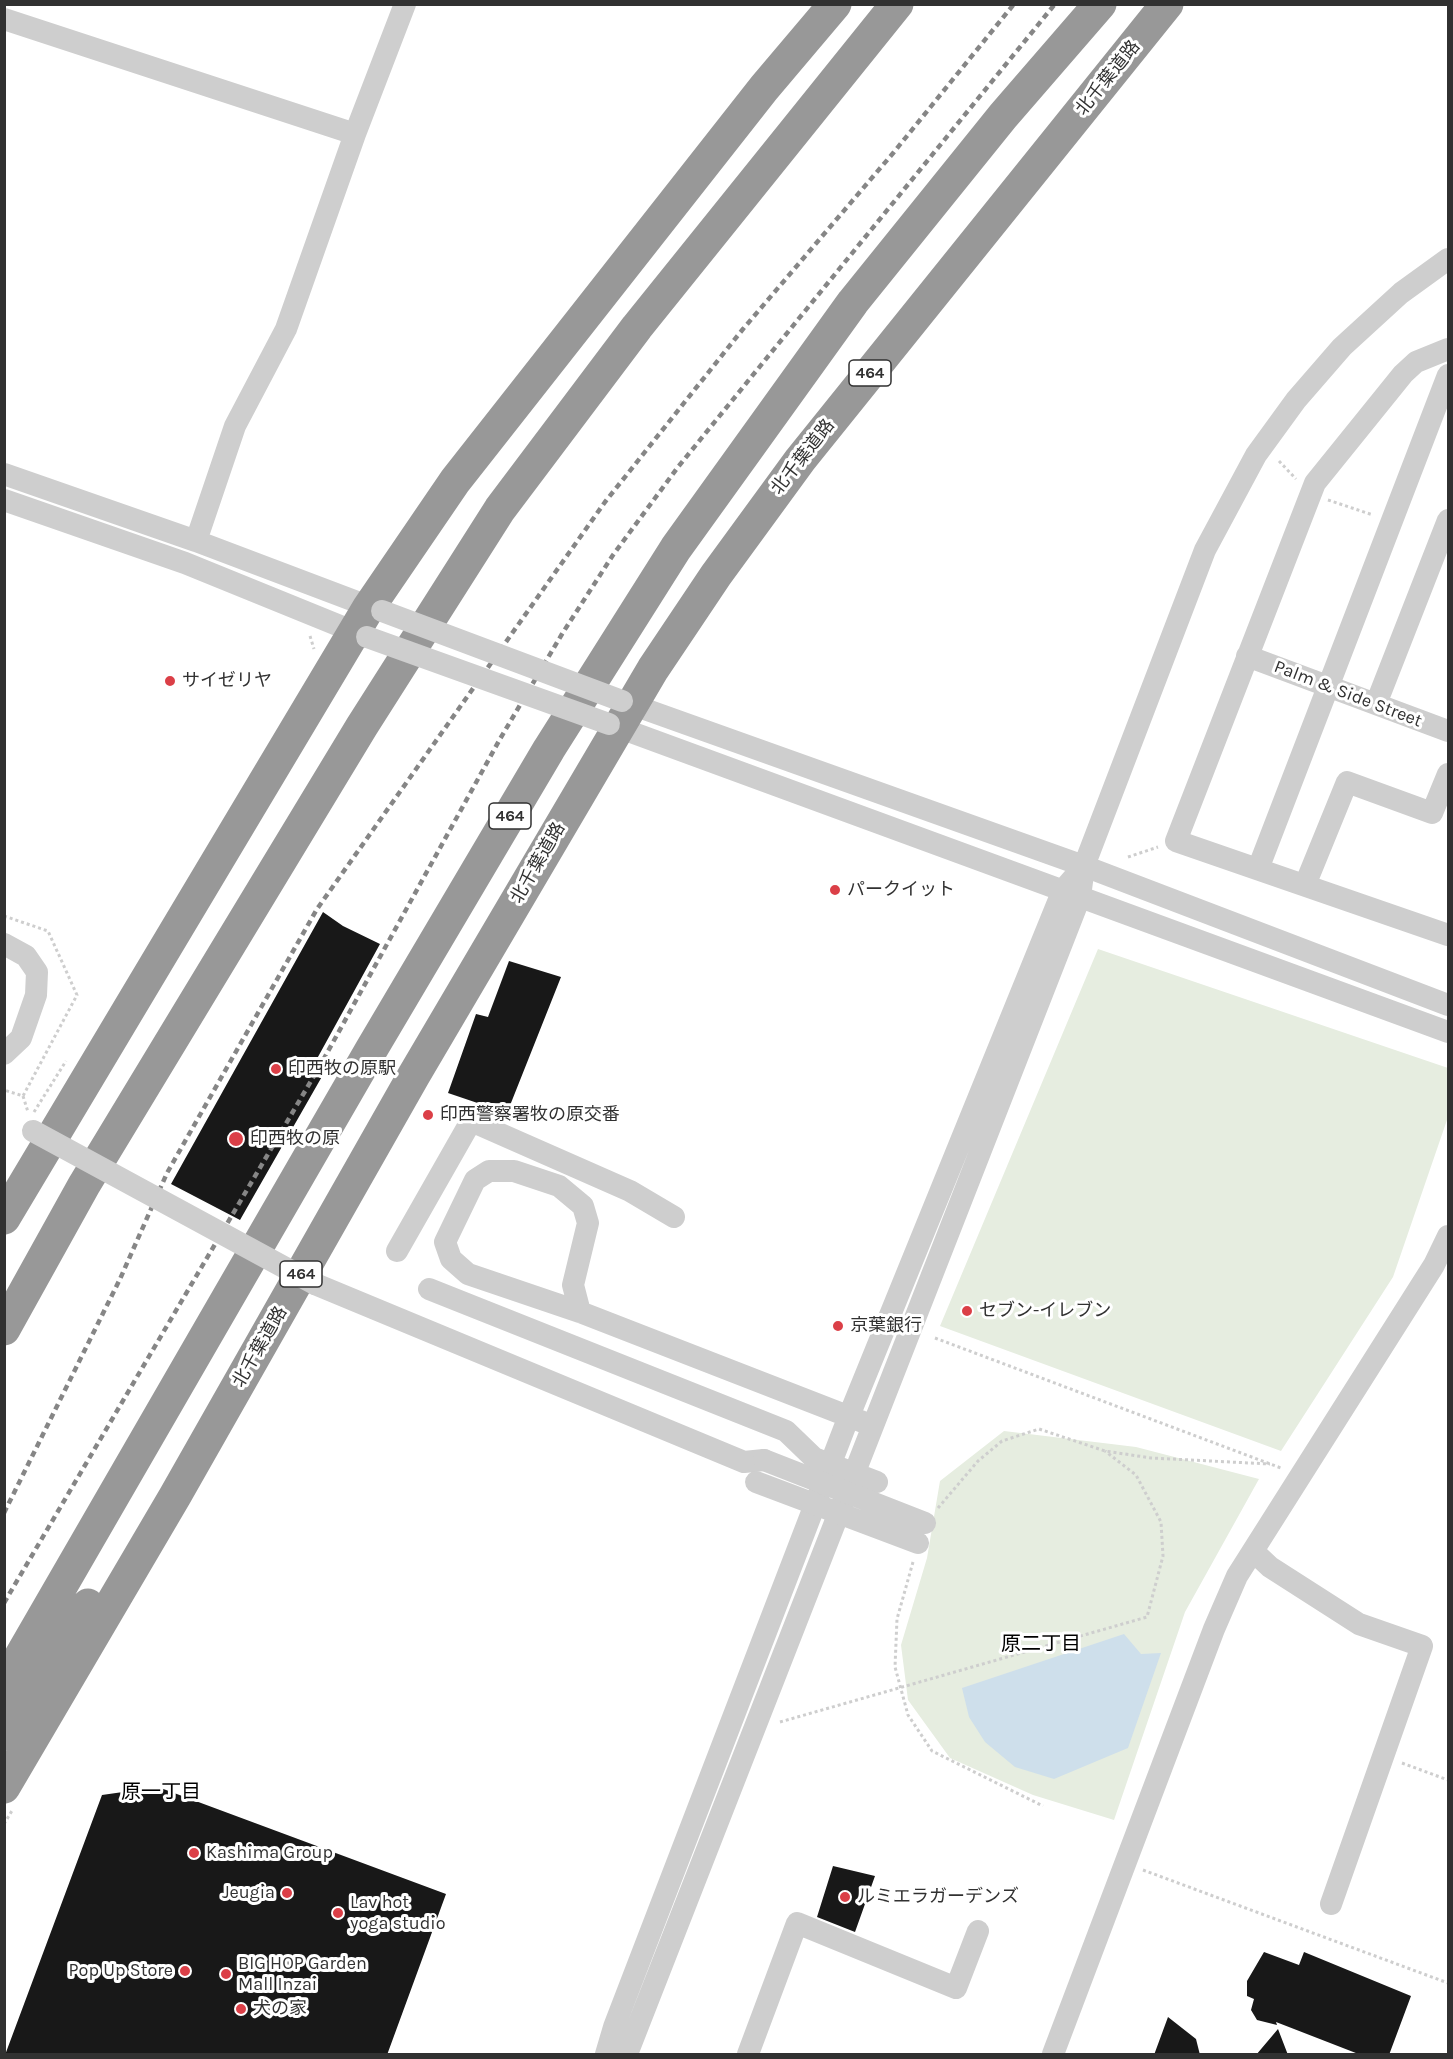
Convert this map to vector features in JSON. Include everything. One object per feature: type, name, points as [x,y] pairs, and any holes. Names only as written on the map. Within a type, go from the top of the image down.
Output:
[{"type":"highway","points":[[4,1218],[37,1159],[455,482],[764,88],[835,4]]},
{"type":"highway","points":[[4,1329],[84,1185],[362,726],[500,509],[637,327],[897,4]]},
{"type":"highway","name":"464","points":[[4,1685],[543,759],[676,548],[853,302],[1003,116],[1100,4]]},
{"type":"highway","name":"北千葉道路","points":[[4,1787],[175,1496],[620,714],[716,575],[800,460],[1167,4]]},
{"type":"highway","points":[[4,1734],[138,1531],[175,1496]]},
{"type":"street","points":[[196,541],[236,426],[286,329],[355,134],[405,4]]},
{"type":"street","points":[[4,20],[355,134]]},
{"type":"street","points":[[606,2055],[623,2005],[849,1416],[1084,866],[1205,550],[1256,455],[1296,400],[1342,347],[1401,294],[1449,259]]},
{"type":"street","points":[[1449,349],[1416,362],[1403,374],[1315,483],[1176,841],[1449,935]]},
{"type":"street","points":[[1258,869],[1449,375]]},
{"type":"street","points":[[4,474],[196,541],[368,622]]},
{"type":"street","points":[[4,500],[185,563],[368,622],[620,714],[1071,894],[1449,1032]]},
{"type":"street","points":[[1376,704],[1449,520]]},
{"type":"street","name":"Palm & Side Street","points":[[1247,656],[1449,731]]},
{"type":"street","points":[[620,714],[1084,866],[1449,1005]]},
{"type":"street","points":[[1305,885],[1347,782],[1432,813],[1449,774]]},
{"type":"street","points":[[627,2055],[873,1426],[1071,894]]},
{"type":"street","points":[[4,944],[26,956],[37,972],[36,995],[21,1038],[4,1054]]},
{"type":"street","points":[[397,1251],[471,1121],[630,1191],[674,1217]]},
{"type":"street","points":[[31,1125],[315,1284],[754,1461],[922,1533]]},
{"type":"street","points":[[580,1312],[573,1285],[588,1223],[583,1206],[559,1186],[514,1171],[489,1171],[475,1179],[445,1242],[451,1259],[468,1274],[580,1312],[873,1426]]},
{"type":"street","points":[[1053,2055],[1214,1629],[1237,1576],[1434,1265],[1449,1236]]},
{"type":"street","points":[[429,1289],[786,1431],[814,1458],[878,1482]]},
{"type":"street","points":[[754,1461],[756,1482],[922,1533]]},
{"type":"street","points":[[1253,1551],[1270,1568],[1359,1624],[1422,1646],[1331,1904]]},
{"type":"street","points":[[748,2055],[797,1923],[956,1988],[978,1931]]},
{"type":"path","points":[[1279,461],[1311,495],[1392,522]]},
{"type":"path","points":[[306,629],[313,640],[314,657]]},
{"type":"path","points":[[1128,857],[1176,841]]},
{"type":"path","points":[[31,1125],[68,1059]]},
{"type":"path","points":[[935,1338],[1281,1468]]},
{"type":"path","points":[[1043,1806],[932,1751],[908,1715],[896,1667],[897,1619],[922,1533],[978,1461],[1002,1441],[1040,1429],[1105,1451],[1151,1458],[1270,1464]]},
{"type":"path","points":[[780,1722],[1147,1617],[1163,1556],[1161,1522],[1136,1476],[1105,1451]]},
{"type":"path","points":[[1383,1756],[1449,1780]]},
{"type":"path","points":[[1138,1869],[1449,1983]]},
{"type":"shaded area","points":[[1098,949],[1448,1068],[1448,1117],[1393,1277],[1281,1451],[940,1326]]},
{"type":"shaded area","points":[[1004,1431],[1136,1447],[1259,1479],[1185,1612],[1114,1820],[1033,1795],[950,1758],[908,1700],[901,1645],[927,1558],[940,1481]]},
{"type":"water","points":[[1124,1634],[1141,1654],[1161,1653],[1128,1748],[1054,1779],[1015,1767],[985,1742],[969,1717],[962,1688]]},
{"type":"building","name":"印西牧の原駅","points":[[323,912],[343,926],[380,944],[313,1066],[324,1073],[240,1220],[171,1184]]},
{"type":"building","points":[[509,961],[561,977],[507,1113],[448,1093],[476,1014],[488,1017]]},
{"type":"building","name":"BIG HOP Garden Mall Inzai","points":[[158,1787],[446,1894],[387,2055],[5,2055],[102,1795]]},
{"type":"building","name":"ルミエラガーデンズ","points":[[833,1866],[875,1876],[855,1932],[817,1917]]},
{"type":"building","points":[[1264,1952],[1299,1965],[1304,1952],[1411,1996],[1389,2055],[1361,2055],[1276,2022],[1277,2025],[1257,2020],[1251,2010],[1254,1999],[1247,1996],[1247,1981]]},
{"type":"building","points":[[1168,2017],[1196,2039],[1200,2055],[1154,2055]]},
{"type":"building","points":[[1278,2029],[1288,2055],[1256,2055]]},
{"type":"railway","points":[[4,1513],[120,1279],[167,1173],[317,909],[605,502],[743,329],[894,152],[1014,4]]},
{"type":"railway","points":[[4,1603],[321,1064],[500,739],[562,634],[613,555],[678,467],[1055,4]]},
{"type":"place","name":"サイゼリヤ","points":[[170,681]]},
{"type":"place","name":"パークイット","points":[[835,890]]},
{"type":"place","name":"印西牧の原駅","points":[[276,1069]]},
{"type":"place","name":"印西警察署牧の原交番","points":[[428,1115]]},
{"type":"place","name":"印西牧の原","points":[[236,1139]]},
{"type":"place","name":"セブン-イレブン","points":[[967,1311]]},
{"type":"place","name":"京葉銀行","points":[[838,1326]]},
{"type":"place","name":"Kashima Group","points":[[194,1853]]},
{"type":"place","name":"Jeugia","points":[[287,1893]]},
{"type":"place","name":"ルミエラガーデンズ","points":[[845,1897]]},
{"type":"place","name":"Lav hot yoga studio","points":[[338,1913]]},
{"type":"place","name":"Pop Up Store","points":[[185,1971]]},
{"type":"place","name":"BIG HOP Garden Mall Inzai","points":[[226,1974]]},
{"type":"place","name":"犬の家","points":[[241,2009]]},
{"type":"district","name":"原二丁目","points":[[1041,1644]]},
{"type":"district","name":"原一丁目","points":[[161,1792]]}]
